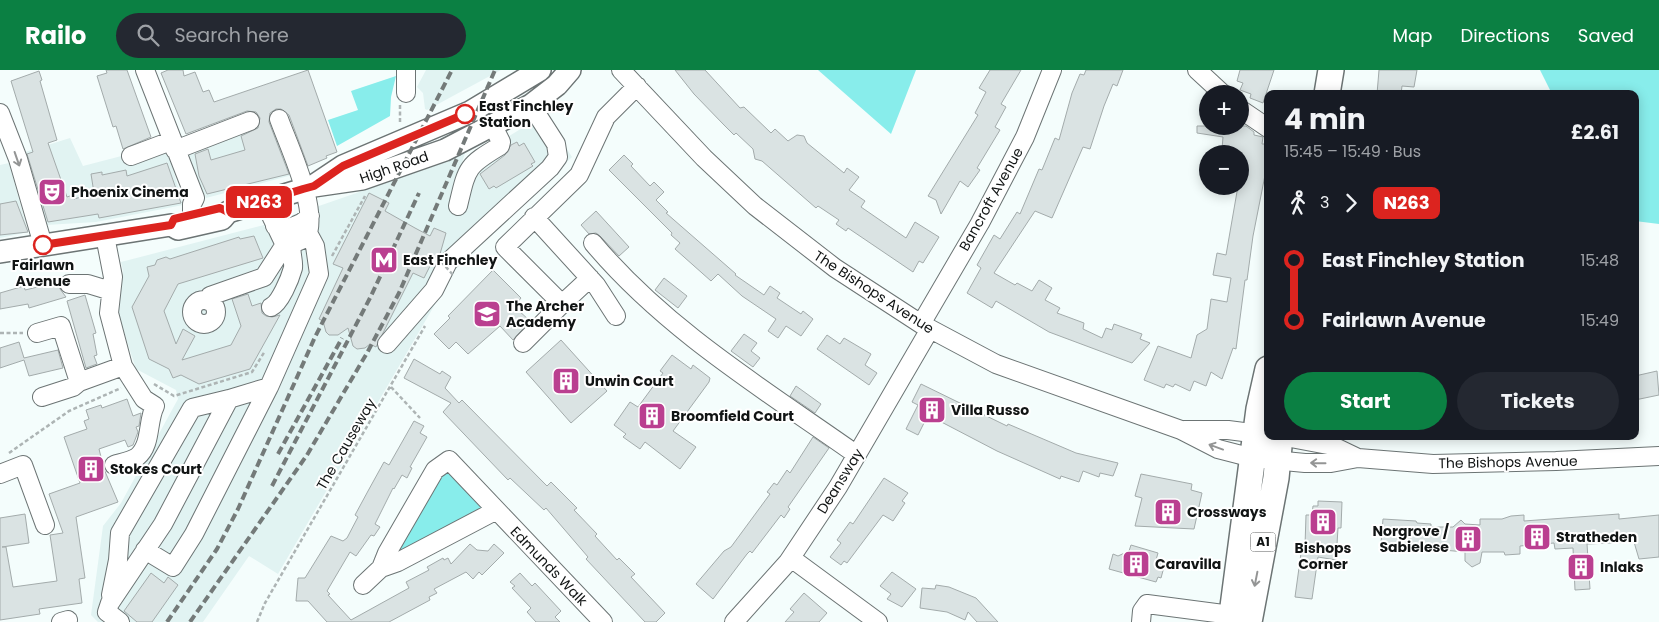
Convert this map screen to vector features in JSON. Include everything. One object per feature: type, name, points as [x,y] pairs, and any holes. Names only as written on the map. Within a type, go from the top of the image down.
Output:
[{"type":"highway","points":[[1328,90],[1331,70]]},
{"type":"highway","name":"A1","points":[[1237,620],[1269,445]]},
{"type":"main road","name":"High Road","points":[[308,187],[343,166],[470,112],[540,70]]},
{"type":"main road","name":"High Road","points":[[0,252],[171,225],[178,230],[222,219],[228,212],[308,187],[362,179],[445,150],[493,126],[531,105],[557,85],[570,70]]},
{"type":"main road","name":"High Road","points":[[171,225],[174,219],[194,206],[220,208],[228,212]]},
{"type":"street","points":[[145,70],[194,206]]},
{"type":"street","points":[[406,70],[406,94]]},
{"type":"street","name":"The Bishops Avenue","points":[[621,70],[704,158],[755,206],[835,268],[925,327],[996,364],[1138,417],[1181,430],[1209,445],[1332,446],[1358,458]]},
{"type":"street","name":"Bancroft Avenue","points":[[925,327],[1025,136],[1052,70]]},
{"type":"street","points":[[1197,70],[1213,85]]},
{"type":"street","points":[[562,304],[505,247],[579,175],[606,117],[637,86]]},
{"type":"street","points":[[387,344],[434,290],[448,262],[550,168],[558,157],[556,144],[531,105]]},
{"type":"street","points":[[0,113],[18,159],[43,245]]},
{"type":"street","points":[[1249,115],[1264,125]]},
{"type":"street","points":[[271,307],[277,303],[292,270],[290,252],[301,233],[308,187],[279,118]]},
{"type":"street","points":[[131,156],[173,146],[250,121]]},
{"type":"street","points":[[458,206],[466,172],[474,162],[500,146],[501,142],[493,126]]},
{"type":"street","points":[[264,201],[279,236],[301,233]]},
{"type":"street","points":[[534,217],[593,282],[616,316]]},
{"type":"street","points":[[208,301],[210,296],[264,277],[301,233],[302,223],[282,229],[275,226]]},
{"type":"street","points":[[145,550],[173,567],[194,534],[269,387],[319,274],[315,246],[301,233]]},
{"type":"street","points":[[105,236],[114,277],[109,313],[126,377],[144,399],[155,406],[150,414],[146,442],[136,457],[114,465]]},
{"type":"street","points":[[593,243],[620,276],[695,340],[857,455]]},
{"type":"street","points":[[523,343],[562,304],[593,282]]},
{"type":"street","points":[[69,284],[88,284],[111,291]]},
{"type":"street","points":[[37,333],[62,326],[80,382]]},
{"type":"street","name":"Deansway","points":[[734,622],[791,558],[857,455],[925,327]]},
{"type":"street","points":[[42,397],[72,387],[80,382],[126,377]]},
{"type":"street","points":[[120,622],[107,612],[118,560],[120,533],[192,408],[269,387]]},
{"type":"street","points":[[110,603],[163,524],[230,398]]},
{"type":"street","name":"The Bishops Avenue","points":[[1181,430],[1228,430],[1269,445],[1331,463],[1358,458],[1433,464],[1659,456]]},
{"type":"street","name":"Edmunds Walk","points":[[381,568],[387,553],[435,470],[448,460],[495,511],[604,622]]},
{"type":"street","points":[[0,474],[23,465],[45,525]]},
{"type":"street","name":"Edmunds Walk","points":[[363,585],[381,568],[398,562],[495,511]]},
{"type":"street","points":[[791,558],[878,622]]},
{"type":"street","points":[[1141,622],[1142,611],[1147,604],[1192,616],[1237,620]]},
{"type":"path","points":[[400,112],[400,122]]},
{"type":"path","points":[[437,257],[454,276]]},
{"type":"path","name":"The Causeway","points":[[257,622],[265,603],[391,388],[425,326]]},
{"type":"path","points":[[0,333],[37,333]]},
{"type":"path","points":[[150,382],[174,396],[252,372],[265,351]]},
{"type":"path","points":[[7,454],[69,411],[126,377]]},
{"type":"path","points":[[391,388],[420,418]]},
{"type":"shaded area","points":[[426,70],[501,70],[427,110],[425,109],[423,93],[417,87]]},
{"type":"shaded area","points":[[818,70],[916,70],[891,134]]},
{"type":"shaded area","points":[[1540,70],[1659,70],[1659,224],[1639,222],[1639,90],[1550,90]]},
{"type":"shaded area","points":[[396,76],[391,97],[390,116],[337,146],[328,120],[358,110],[351,91]]},
{"type":"shaded area","points":[[545,114],[572,157],[455,270],[278,574],[249,556],[203,622],[98,622],[91,615],[103,526],[121,503],[178,399],[176,390],[136,369],[118,314],[123,271],[121,262],[264,225],[446,162],[465,153],[462,163],[467,162]]},
{"type":"shaded area","points":[[274,116],[292,175],[206,198],[185,150]]},
{"type":"shaded area","points":[[70,138],[83,166],[133,153],[165,140],[183,205],[96,222],[46,225],[22,153]]},
{"type":"shaded area","points":[[9,163],[28,232],[0,238],[0,165]]},
{"type":"shaded area","points":[[443,471],[449,472],[480,503],[481,508],[400,553],[398,549]]},
{"type":"building","points":[[106,70],[127,70],[151,137],[123,149],[116,126],[113,127],[97,76],[107,73]]},
{"type":"building","points":[[168,70],[183,70],[184,76],[195,72],[203,92],[209,90],[214,102],[308,70],[337,152],[308,166],[289,115],[281,109],[276,109],[270,113],[269,122],[289,174],[207,194],[199,176],[195,154],[208,149],[211,160],[245,150],[241,136],[258,128],[260,118],[256,112],[247,111],[186,134],[161,73]]},
{"type":"building","points":[[675,70],[705,70],[740,108],[744,107],[771,133],[775,129],[788,141],[797,135],[804,136],[807,143],[844,173],[847,168],[859,177],[849,190],[865,201],[861,207],[906,238],[915,222],[939,237],[923,263],[919,261],[913,272],[848,228],[846,231],[836,224],[839,220],[818,206],[816,208],[762,161],[755,159],[753,149],[724,125],[694,94]]},
{"type":"building","points":[[990,70],[1021,70],[1001,104],[1006,107],[995,127],[1000,130],[977,168],[980,170],[968,187],[960,181],[941,214],[936,200],[928,196],[978,115],[975,113],[986,92],[979,88]]},
{"type":"building","points":[[1086,70],[1123,70],[1117,86],[1113,84],[1090,149],[1083,147],[1052,218],[1035,211],[994,273],[1015,285],[1017,283],[1032,291],[1039,280],[1052,288],[1045,300],[1060,308],[1057,313],[1084,323],[1083,329],[1102,338],[1106,328],[1112,330],[1114,324],[1142,334],[1140,339],[1150,343],[1132,363],[1049,332],[996,301],[992,308],[967,293],[981,268],[977,265],[994,235],[1000,239],[1017,212],[1020,214],[1039,169],[1042,170],[1055,138],[1059,140],[1072,93],[1080,74],[1084,75]]},
{"type":"building","points":[[1240,70],[1274,70],[1267,90],[1264,90],[1263,103],[1250,98],[1249,85],[1242,85],[1243,83],[1237,81]]},
{"type":"building","points":[[1379,70],[1417,70],[1414,87],[1402,86],[1402,90],[1377,90]]},
{"type":"building","points":[[39,71],[42,80],[40,81],[57,140],[48,143],[67,197],[73,195],[74,199],[94,193],[91,174],[102,172],[102,175],[126,170],[127,176],[167,163],[181,203],[99,218],[98,214],[48,222],[27,154],[33,152],[11,81]]},
{"type":"building","points":[[1249,128],[1254,132],[1254,135],[1263,137],[1262,144],[1264,144],[1264,180],[1247,280],[1245,280],[1236,349],[1233,348],[1222,379],[1211,372],[1206,386],[1194,381],[1190,391],[1175,384],[1173,387],[1166,384],[1164,388],[1144,380],[1158,346],[1191,358],[1197,335],[1207,329],[1211,299],[1227,302],[1231,278],[1213,275],[1217,253],[1226,255],[1236,195],[1249,195],[1249,145],[1222,145],[1223,137],[1210,135],[1249,135]]},
{"type":"building","points":[[517,142],[519,146],[524,143],[535,162],[531,164],[533,166],[496,188],[494,186],[489,189],[480,174],[505,155],[511,145]]},
{"type":"building","points":[[624,155],[633,164],[631,166],[650,186],[654,182],[664,192],[656,200],[668,212],[666,213],[735,275],[764,295],[770,286],[780,293],[777,298],[801,314],[803,311],[813,319],[801,336],[786,326],[778,338],[768,331],[776,319],[742,296],[718,274],[711,281],[675,249],[680,243],[671,235],[672,233],[609,170]]},
{"type":"building","points":[[369,193],[389,203],[385,211],[430,236],[434,228],[446,233],[440,254],[434,258],[424,278],[413,273],[376,347],[370,344],[365,348],[357,349],[353,346],[348,328],[338,335],[329,335],[326,332],[323,321],[319,319],[343,268],[333,264]]},
{"type":"building","points":[[16,201],[28,232],[0,235],[0,204]]},
{"type":"building","points":[[596,211],[629,247],[619,256],[600,236],[596,233],[589,234],[581,225]]},
{"type":"building","points":[[254,236],[263,258],[178,284],[164,311],[176,344],[183,329],[195,336],[182,360],[231,345],[241,326],[232,299],[248,294],[252,306],[261,303],[262,313],[266,316],[280,315],[250,369],[199,384],[181,375],[173,378],[169,369],[149,359],[132,307],[149,276],[147,267],[155,265],[157,260],[166,257],[170,259],[239,237],[240,239]]},
{"type":"building","points":[[493,270],[521,298],[516,304],[519,307],[517,309],[530,321],[513,340],[500,326],[468,354],[456,342],[449,349],[434,334],[450,318],[448,316]]},
{"type":"building","points":[[664,278],[687,296],[678,308],[655,290]]},
{"type":"building","points":[[59,282],[60,289],[66,297],[29,308],[28,304],[0,309],[0,293],[24,286],[25,290]]},
{"type":"building","points":[[85,295],[96,333],[93,334],[97,355],[94,356],[97,364],[86,368],[67,301]]},
{"type":"building","points":[[744,334],[757,343],[751,351],[760,358],[753,367],[731,351]]},
{"type":"building","points":[[827,335],[840,344],[844,338],[871,354],[865,365],[877,373],[869,385],[817,349]]},
{"type":"building","name":"Unwin Court","points":[[561,340],[607,391],[571,423],[526,372]]},
{"type":"building","points":[[19,342],[24,358],[58,350],[63,368],[29,376],[24,360],[0,368],[0,348]]},
{"type":"building","name":"Broomfield Court","points":[[672,355],[691,369],[693,365],[710,378],[673,431],[696,447],[680,469],[645,442],[640,449],[623,437],[626,434],[614,425],[630,402],[638,407],[663,373],[660,371]]},
{"type":"building","points":[[414,359],[440,374],[442,371],[451,377],[445,388],[459,403],[462,400],[547,486],[551,482],[577,508],[574,510],[597,534],[595,536],[617,560],[619,558],[635,574],[631,577],[665,613],[656,622],[645,622],[586,559],[588,557],[546,508],[544,510],[510,478],[508,480],[443,412],[451,403],[404,378]]},
{"type":"building","points":[[1657,371],[1659,395],[1639,399],[1639,375]]},
{"type":"building","points":[[921,384],[1007,426],[1008,424],[1076,453],[1118,463],[1113,476],[1100,473],[1099,477],[1083,471],[1079,482],[1061,476],[1060,479],[997,451],[928,415],[918,435],[906,429],[918,405],[912,402]]},
{"type":"building","points":[[796,386],[821,404],[815,413],[790,396]]},
{"type":"building","points":[[127,399],[133,416],[141,413],[139,426],[136,427],[138,432],[133,445],[128,447],[125,440],[99,449],[104,469],[118,502],[76,517],[85,578],[79,579],[82,603],[39,609],[40,614],[0,620],[0,518],[25,514],[29,543],[2,547],[6,547],[13,587],[57,581],[50,535],[63,533],[49,494],[80,483],[64,437],[87,429],[84,421],[89,419],[86,410],[101,405],[102,408]]},
{"type":"building","points":[[414,421],[424,426],[420,433],[427,437],[410,467],[412,468],[407,478],[402,475],[393,488],[375,524],[380,527],[374,536],[371,535],[356,556],[350,552],[327,591],[330,594],[328,595],[351,620],[409,588],[406,582],[429,570],[427,567],[443,558],[444,560],[448,558],[451,564],[470,544],[477,550],[488,551],[494,544],[504,553],[482,575],[479,572],[473,579],[466,572],[434,589],[437,593],[429,597],[430,600],[389,622],[327,622],[308,601],[296,601],[298,578],[305,578],[331,536],[343,541],[347,538],[358,517],[355,515],[384,462],[389,465]]},
{"type":"building","points":[[813,437],[829,448],[788,507],[790,509],[784,518],[781,515],[752,553],[750,551],[747,554],[713,599],[696,584],[724,551],[731,547],[770,494],[767,492],[774,483],[777,485],[787,470],[790,473]]},
{"type":"building","name":"Crossways","points":[[1141,474],[1192,484],[1191,490],[1202,493],[1194,529],[1135,526],[1142,498],[1135,496]]},
{"type":"building","points":[[884,478],[908,493],[902,501],[905,503],[893,521],[883,515],[847,563],[844,561],[841,565],[830,557],[841,543],[837,540],[850,522],[853,524]]},
{"type":"building","points":[[1318,501],[1342,502],[1341,528],[1338,528],[1336,560],[1318,557],[1312,599],[1295,597],[1302,546],[1305,546],[1306,515],[1312,515],[1313,506],[1318,506]]},
{"type":"building","points":[[1619,514],[1619,519],[1659,515],[1659,557],[1639,559],[1634,542],[1587,544],[1590,589],[1575,590],[1573,548],[1555,549],[1554,543],[1520,546],[1520,554],[1505,555],[1504,552],[1482,552],[1480,563],[1472,567],[1465,561],[1465,552],[1443,550],[1443,544],[1381,543],[1383,519],[1416,521],[1417,523],[1431,524],[1431,527],[1453,527],[1461,520],[1465,524],[1480,525],[1480,519],[1502,519],[1511,516],[1524,515],[1524,521]]},
{"type":"building","name":"Caravilla","points":[[1131,545],[1158,553],[1156,560],[1162,562],[1161,566],[1164,567],[1161,578],[1158,577],[1156,582],[1109,569],[1113,554],[1118,556],[1129,551]]},
{"type":"building","points":[[892,572],[916,589],[902,607],[887,599],[891,594],[880,586]]},
{"type":"building","points":[[151,573],[164,583],[168,577],[178,585],[152,622],[137,622],[124,611]]},
{"type":"building","points":[[520,573],[532,586],[535,583],[561,611],[555,617],[560,622],[536,622],[527,612],[531,608],[512,588],[515,586],[510,582]]},
{"type":"building","points":[[936,585],[949,587],[976,598],[998,622],[977,622],[968,612],[965,620],[947,612],[920,608],[922,588],[935,589]]},
{"type":"building","points":[[804,593],[827,613],[819,622],[785,622],[794,612],[790,609]]},
{"type":"railway","points":[[167,622],[217,549],[238,509],[315,337],[452,70]]},
{"type":"railway","points":[[190,622],[307,455],[367,353],[399,293],[495,70]]},
{"type":"railway","points":[[272,486],[371,296],[419,193]]},
{"type":"railway","points":[[278,454],[342,338]]},
{"type":"bus line","name":"N263","points":[[43,245],[171,225],[174,219],[220,208],[228,212],[314,186],[343,166],[465,114]]},
{"type":"place","name":"East Finchley Station","points":[[465,114]]},
{"type":"place","name":"Phoenix Cinema","points":[[52,192]]},
{"type":"place","name":"Fairlawn Avenue","points":[[43,245]]},
{"type":"place","name":"East Finchley","points":[[384,260]]},
{"type":"place","name":"The Archer Academy","points":[[487,314]]},
{"type":"place","name":"Unwin Court","points":[[566,381]]},
{"type":"place","name":"Villa Russo","points":[[932,410]]},
{"type":"place","name":"Broomfield Court","points":[[652,416]]},
{"type":"place","name":"Stokes Court","points":[[91,469]]},
{"type":"place","name":"Crossways","points":[[1168,512]]},
{"type":"place","name":"Bishops Corner","points":[[1323,522]]},
{"type":"place","name":"Stratheden","points":[[1537,537]]},
{"type":"place","name":"Norgrove / Sabielese","points":[[1468,539]]},
{"type":"place","name":"Caravilla","points":[[1136,564]]},
{"type":"place","name":"Inlaks","points":[[1581,567]]}]
